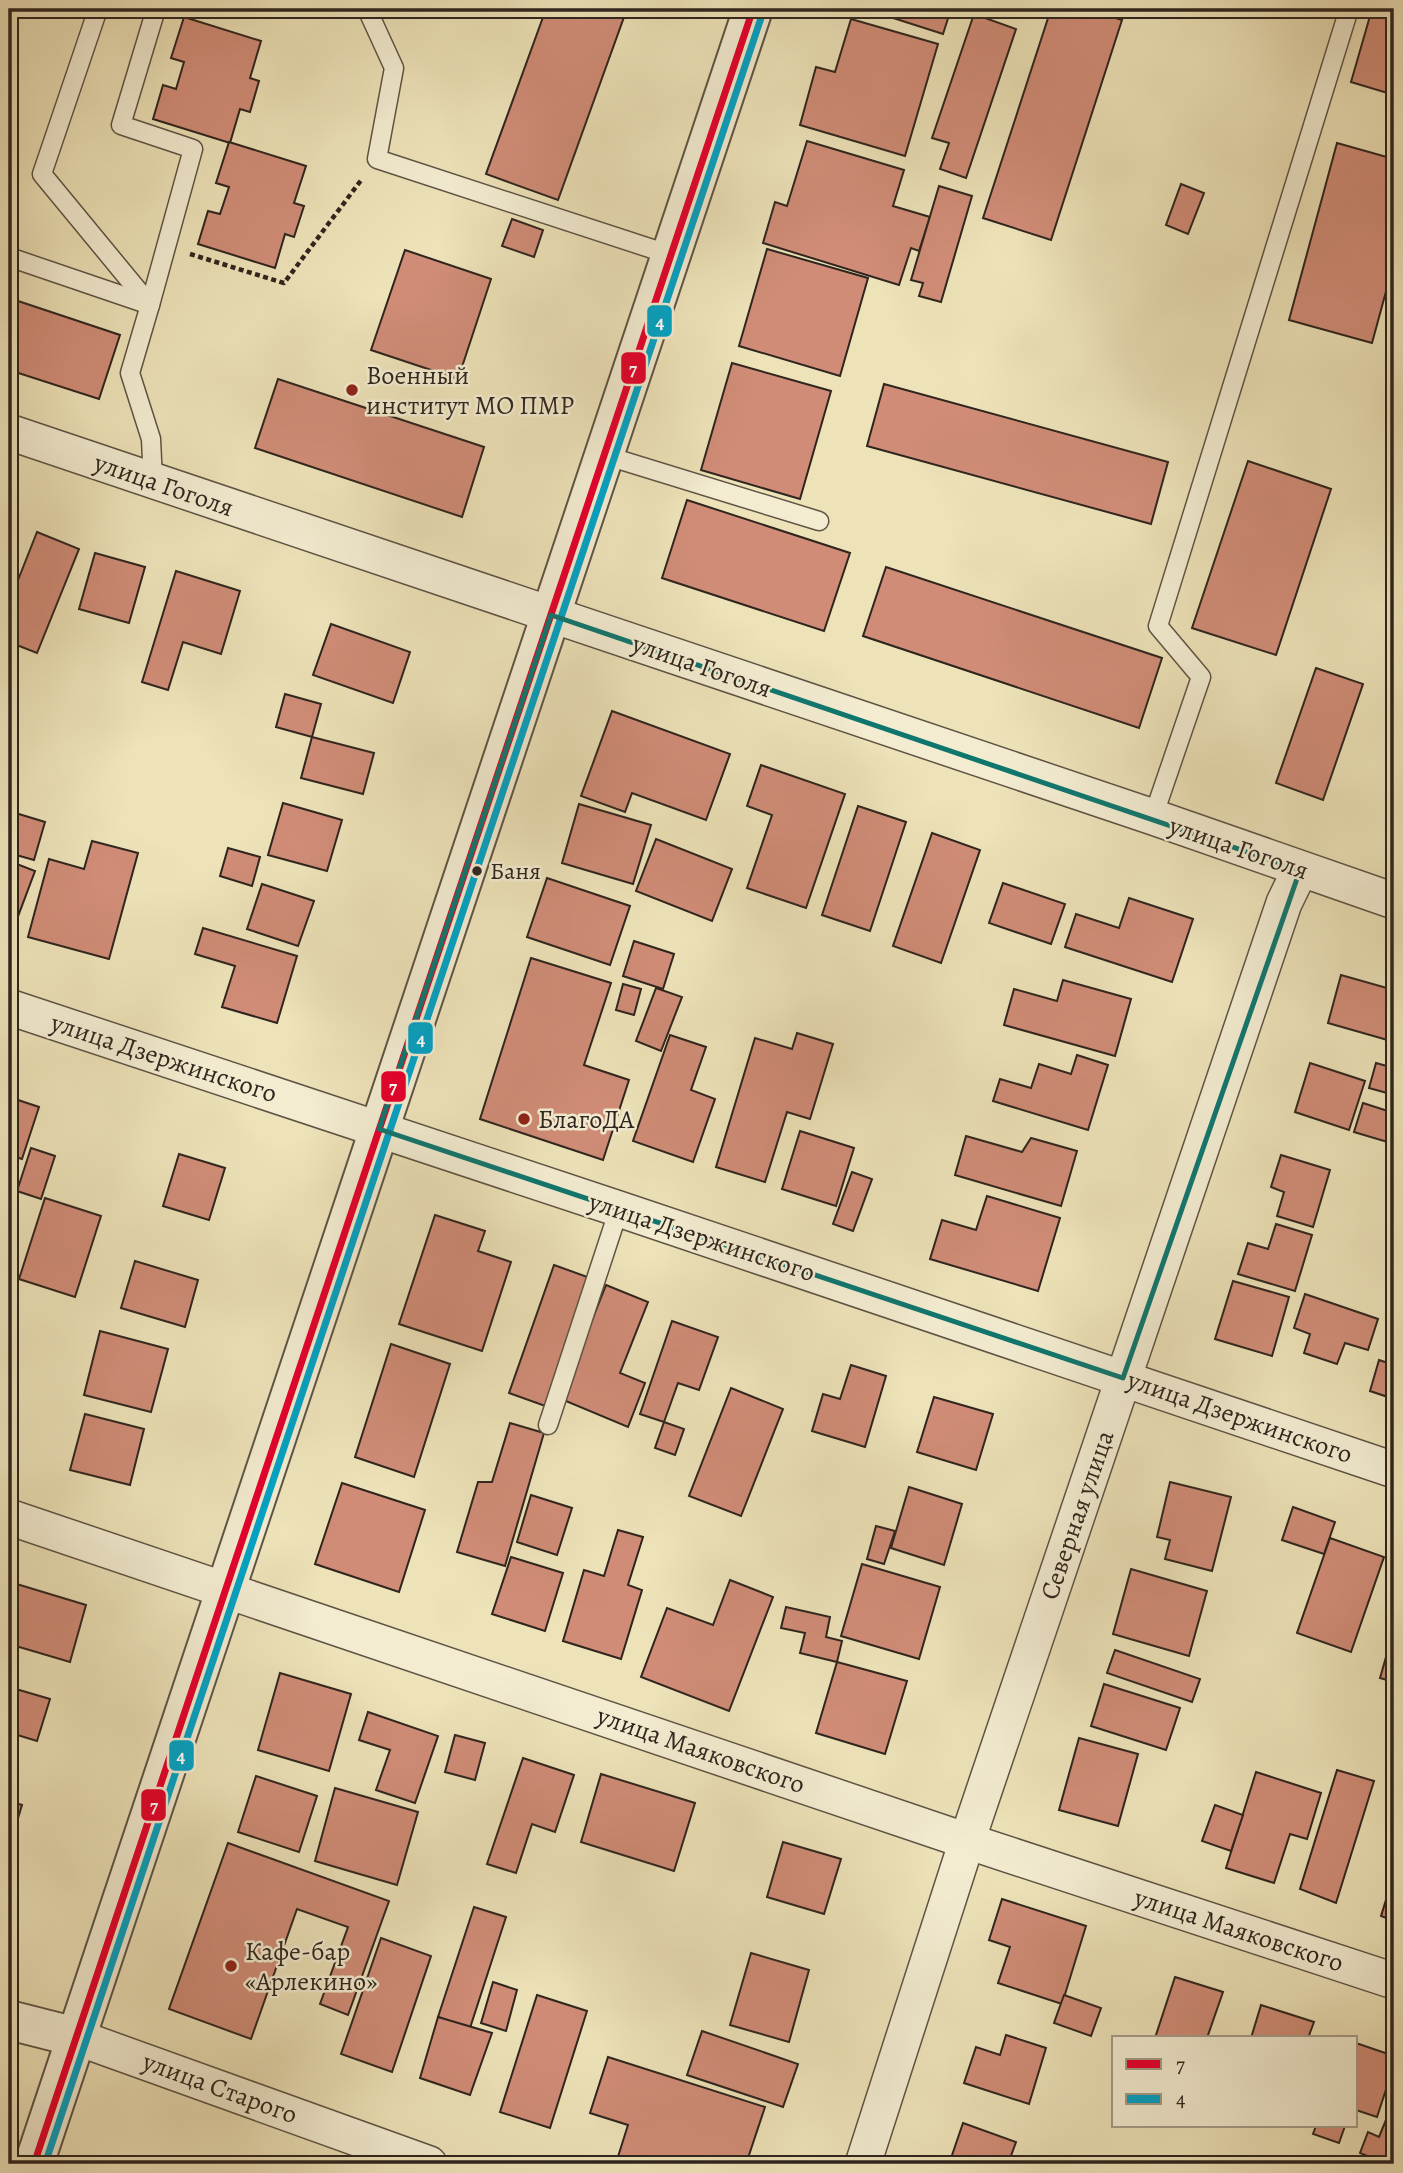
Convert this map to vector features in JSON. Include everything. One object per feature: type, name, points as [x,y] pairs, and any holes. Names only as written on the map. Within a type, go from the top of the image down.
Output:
[{"type":"street","points":[[33,2164],[753,9]]},
{"type":"street","name":"улица Гоголя","points":[[9,432],[1153,817],[1394,901]]},
{"type":"street","name":"Северная улица","points":[[863,2164],[967,1841],[1123,1378],[1284,902],[1300,870]]},
{"type":"street","name":"улица Дзержинского","points":[[9,1007],[1394,1470]]},
{"type":"street","name":"улица Маяковского","points":[[9,1517],[967,1841],[1394,1981]]},
{"type":"street","name":"улица Старого","points":[[9,2020],[76,2037],[429,2164]]},
{"type":"lane","points":[[99,9],[42,174],[150,305]]},
{"type":"lane","points":[[153,482],[152,439],[130,373],[193,149],[121,125],[156,9]]},
{"type":"lane","points":[[367,9],[394,68],[377,159],[671,255]]},
{"type":"lane","points":[[1153,817],[1201,677],[1158,626],[1349,9]]},
{"type":"lane","points":[[9,257],[150,305]]},
{"type":"lane","points":[[604,455],[819,521]]},
{"type":"lane","points":[[548,1425],[619,1209]]},
{"type":"path","points":[[166,247],[284,283],[377,159]]},
{"type":"highlighted area","points":[[551,615],[1300,870],[1123,1378],[379,1129]]},
{"type":"building","points":[[546,9],[602,9],[624,17],[558,200],[486,174]]},
{"type":"building","points":[[865,9],[951,9],[943,34]]},
{"type":"building","points":[[1051,9],[1088,9],[1122,20],[1051,240],[983,218]]},
{"type":"building","points":[[1372,9],[1394,9],[1394,95],[1351,82]]},
{"type":"building","points":[[974,14],[1016,29],[966,178],[940,169],[949,143],[932,138]]},
{"type":"building","points":[[184,17],[261,41],[250,78],[259,81],[250,112],[240,109],[230,143],[153,119],[163,85],[176,89],[184,62],[171,58]]},
{"type":"building","points":[[851,19],[938,44],[905,156],[800,125],[816,67],[835,72]]},
{"type":"building","points":[[807,141],[904,170],[893,206],[930,217],[919,251],[911,248],[899,285],[763,243],[775,202],[787,206]]},
{"type":"building","points":[[229,142],[306,166],[294,203],[304,206],[294,237],[285,234],[275,268],[198,244],[208,211],[220,214],[229,187],[216,183]]},
{"type":"building","points":[[1337,143],[1394,159],[1394,262],[1372,343],[1289,320]]},
{"type":"building","points":[[1181,184],[1204,193],[1188,234],[1166,225]]},
{"type":"building","points":[[939,186],[972,196],[941,302],[919,296],[923,283],[911,280]]},
{"type":"building","points":[[512,219],[543,230],[534,257],[502,246]]},
{"type":"building","points":[[767,249],[868,278],[840,376],[739,346]]},
{"type":"building","points":[[405,250],[491,279],[458,379],[371,350]]},
{"type":"building","points":[[9,298],[120,335],[99,399],[9,370]]},
{"type":"building","points":[[732,363],[831,391],[800,499],[701,470]]},
{"type":"building","points":[[278,379],[484,447],[462,517],[255,448]]},
{"type":"building","points":[[884,384],[1168,462],[1151,524],[867,446]]},
{"type":"building","points":[[1248,461],[1331,489],[1276,655],[1192,628]]},
{"type":"building","points":[[687,500],[850,553],[824,631],[662,578]]},
{"type":"building","points":[[37,532],[79,549],[37,653],[9,642],[9,603]]},
{"type":"building","points":[[95,553],[145,567],[129,623],[79,609]]},
{"type":"building","points":[[886,567],[1162,658],[1139,728],[863,636]]},
{"type":"building","points":[[176,571],[240,591],[221,654],[183,642],[168,690],[142,682]]},
{"type":"building","points":[[331,624],[410,652],[393,703],[313,675]]},
{"type":"building","points":[[1316,668],[1363,684],[1323,800],[1276,783]]},
{"type":"building","points":[[285,694],[321,704],[312,737],[276,727]]},
{"type":"building","points":[[612,711],[730,754],[706,820],[632,793],[625,812],[581,796]]},
{"type":"building","points":[[312,737],[374,753],[363,794],[301,778]]},
{"type":"building","points":[[761,765],[845,794],[806,908],[747,888],[772,815],[747,806]]},
{"type":"building","points":[[283,803],[342,820],[327,871],[268,855]]},
{"type":"building","points":[[579,804],[651,825],[633,884],[562,863]]},
{"type":"building","points":[[858,806],[906,822],[870,931],[822,915]]},
{"type":"building","points":[[9,811],[45,822],[34,860],[9,853]]},
{"type":"building","points":[[932,833],[980,850],[941,963],[893,946]]},
{"type":"building","points":[[656,839],[732,869],[712,921],[636,891]]},
{"type":"building","points":[[92,841],[138,853],[109,959],[28,937],[49,859],[84,869]]},
{"type":"building","points":[[228,848],[260,857],[252,886],[220,876]]},
{"type":"building","points":[[9,861],[35,871],[14,927],[9,926]]},
{"type":"building","points":[[547,878],[630,906],[610,965],[527,937]]},
{"type":"building","points":[[1003,883],[1065,904],[1051,944],[989,923]]},
{"type":"building","points":[[262,884],[314,901],[298,946],[247,929]]},
{"type":"building","points":[[1129,898],[1193,919],[1172,982],[1065,947],[1076,914],[1119,928]]},
{"type":"building","points":[[203,928],[297,956],[277,1023],[222,1007],[235,966],[195,954]]},
{"type":"building","points":[[634,941],[674,954],[663,989],[623,976]]},
{"type":"building","points":[[531,958],[611,983],[584,1065],[629,1080],[603,1160],[480,1119]]},
{"type":"building","points":[[1341,975],[1394,990],[1394,1030],[1391,1041],[1328,1023]]},
{"type":"building","points":[[1063,980],[1131,999],[1115,1056],[1004,1025],[1014,989],[1057,1001]]},
{"type":"building","points":[[623,984],[641,989],[634,1015],[616,1010]]},
{"type":"building","points":[[656,988],[682,997],[661,1051],[636,1041]]},
{"type":"building","points":[[797,1033],[833,1044],[810,1119],[787,1112],[765,1182],[716,1167],[755,1038],[792,1049]]},
{"type":"building","points":[[670,1035],[706,1047],[691,1090],[715,1099],[693,1162],[633,1141]]},
{"type":"building","points":[[1077,1055],[1108,1065],[1088,1130],[993,1101],[1000,1079],[1031,1088],[1039,1064],[1071,1074]]},
{"type":"building","points":[[1310,1063],[1365,1081],[1349,1130],[1295,1112]]},
{"type":"building","points":[[1376,1063],[1394,1068],[1394,1095],[1369,1088]]},
{"type":"building","points":[[9,1097],[39,1107],[22,1159],[9,1155]]},
{"type":"building","points":[[1363,1103],[1394,1113],[1394,1144],[1354,1132]]},
{"type":"building","points":[[800,1131],[854,1148],[836,1206],[782,1189]]},
{"type":"building","points":[[966,1136],[1022,1152],[1031,1138],[1077,1151],[1061,1206],[955,1175]]},
{"type":"building","points":[[31,1148],[55,1156],[41,1199],[17,1191]]},
{"type":"building","points":[[179,1154],[225,1168],[209,1220],[163,1206]]},
{"type":"building","points":[[1281,1155],[1330,1170],[1313,1227],[1277,1216],[1284,1192],[1271,1187]]},
{"type":"building","points":[[852,1172],[872,1179],[853,1231],[833,1224]]},
{"type":"building","points":[[987,1196],[1060,1218],[1038,1291],[930,1259],[942,1220],[976,1230]]},
{"type":"building","points":[[45,1198],[101,1216],[75,1297],[19,1279]]},
{"type":"building","points":[[435,1215],[485,1231],[478,1251],[511,1262],[482,1351],[399,1324]]},
{"type":"building","points":[[1276,1224],[1312,1235],[1295,1291],[1238,1274],[1248,1243],[1268,1249]]},
{"type":"building","points":[[135,1261],[198,1280],[185,1327],[121,1308]]},
{"type":"building","points":[[554,1265],[593,1279],[548,1407],[509,1393]]},
{"type":"building","points":[[1233,1281],[1289,1297],[1272,1356],[1215,1339]]},
{"type":"building","points":[[606,1285],[648,1302],[620,1373],[645,1383],[628,1427],[561,1399]]},
{"type":"building","points":[[1305,1294],[1378,1319],[1368,1350],[1345,1343],[1337,1364],[1304,1353],[1310,1334],[1294,1328]]},
{"type":"building","points":[[672,1321],[718,1337],[699,1390],[678,1383],[664,1422],[640,1414]]},
{"type":"building","points":[[100,1331],[168,1349],[151,1412],[84,1395]]},
{"type":"building","points":[[391,1344],[450,1364],[414,1477],[355,1457]]},
{"type":"building","points":[[1379,1360],[1394,1365],[1394,1399],[1370,1391]]},
{"type":"building","points":[[851,1365],[886,1376],[865,1447],[812,1431],[823,1394],[840,1399]]},
{"type":"building","points":[[731,1388],[783,1409],[741,1516],[689,1496]]},
{"type":"building","points":[[934,1397],[993,1414],[976,1470],[917,1452]]},
{"type":"building","points":[[85,1414],[144,1429],[130,1485],[70,1470]]},
{"type":"building","points":[[664,1422],[684,1429],[675,1455],[655,1448]]},
{"type":"building","points":[[510,1423],[544,1433],[505,1566],[457,1552],[478,1482],[492,1482]]},
{"type":"building","points":[[1170,1482],[1231,1497],[1212,1571],[1165,1559],[1170,1540],[1157,1537]]},
{"type":"building","points":[[342,1483],[425,1510],[399,1592],[315,1564]]},
{"type":"building","points":[[909,1487],[962,1504],[944,1565],[891,1548]]},
{"type":"building","points":[[531,1495],[572,1508],[557,1555],[517,1542]]},
{"type":"building","points":[[1293,1507],[1335,1522],[1324,1554],[1282,1540]]},
{"type":"building","points":[[876,1526],[895,1531],[884,1564],[867,1559]]},
{"type":"building","points":[[618,1530],[643,1537],[628,1585],[642,1590],[621,1659],[563,1641],[584,1570],[604,1576]]},
{"type":"building","points":[[1330,1538],[1384,1557],[1351,1652],[1297,1633]]},
{"type":"building","points":[[511,1557],[563,1573],[545,1631],[492,1614]]},
{"type":"building","points":[[862,1564],[940,1587],[919,1659],[841,1636]]},
{"type":"building","points":[[1131,1569],[1207,1591],[1189,1656],[1113,1634]]},
{"type":"building","points":[[730,1580],[773,1597],[729,1711],[641,1677],[667,1608],[713,1625]]},
{"type":"building","points":[[10,1582],[86,1605],[70,1662],[9,1644]]},
{"type":"building","points":[[786,1607],[830,1617],[826,1637],[842,1641],[837,1662],[800,1653],[805,1633],[781,1628]]},
{"type":"building","points":[[1394,1629],[1394,1682],[1380,1678]]},
{"type":"building","points":[[1115,1650],[1200,1679],[1192,1702],[1107,1673]]},
{"type":"building","points":[[837,1662],[907,1681],[885,1754],[816,1733]]},
{"type":"building","points":[[280,1673],[351,1694],[329,1771],[258,1750]]},
{"type":"building","points":[[1104,1684],[1180,1708],[1166,1750],[1091,1726]]},
{"type":"building","points":[[9,1687],[50,1699],[37,1741],[11,1733],[9,1741]]},
{"type":"building","points":[[368,1712],[438,1736],[415,1803],[376,1790],[390,1750],[359,1740]]},
{"type":"building","points":[[455,1735],[485,1743],[475,1780],[445,1772]]},
{"type":"building","points":[[1079,1738],[1138,1754],[1118,1826],[1059,1810]]},
{"type":"building","points":[[523,1758],[574,1775],[555,1832],[532,1824],[516,1873],[487,1864]]},
{"type":"building","points":[[1337,1770],[1374,1781],[1336,1903],[1300,1889]]},
{"type":"building","points":[[1256,1772],[1321,1793],[1307,1839],[1290,1834],[1274,1883],[1226,1868]]},
{"type":"building","points":[[601,1774],[695,1803],[674,1871],[581,1842]]},
{"type":"building","points":[[256,1776],[317,1796],[299,1852],[238,1832]]},
{"type":"building","points":[[335,1788],[418,1812],[397,1885],[315,1861]]},
{"type":"building","points":[[9,1801],[22,1805],[9,1848]]},
{"type":"building","points":[[1215,1805],[1243,1815],[1231,1851],[1202,1841]]},
{"type":"building","points":[[783,1842],[841,1859],[824,1914],[767,1897]]},
{"type":"building","name":"Кафе-бар «Арлекино»","points":[[228,1843],[389,1901],[348,2015],[320,2004],[348,1927],[297,1909],[251,2039],[169,2009]]},
{"type":"building","points":[[1394,1874],[1394,1921],[1381,1916]]},
{"type":"building","points":[[1002,1899],[1086,1926],[1062,2004],[998,1983],[1010,1947],[989,1940]]},
{"type":"building","points":[[474,1907],[506,1917],[470,2028],[438,2017]]},
{"type":"building","points":[[381,1938],[431,1956],[392,2072],[341,2054]]},
{"type":"building","points":[[751,1953],[809,1970],[789,2042],[730,2025]]},
{"type":"building","points":[[1175,1977],[1223,1992],[1208,2036],[1156,2036]]},
{"type":"building","points":[[493,1982],[517,1990],[506,2031],[481,2023]]},
{"type":"building","points":[[537,1995],[587,2011],[550,2128],[500,2112]]},
{"type":"building","points":[[1064,1995],[1101,2008],[1091,2036],[1054,2023]]},
{"type":"building","points":[[1261,2005],[1314,2022],[1309,2036],[1252,2036]]},
{"type":"building","points":[[438,2017],[492,2033],[470,2095],[420,2078]]},
{"type":"building","points":[[702,2031],[798,2064],[783,2107],[687,2075]]},
{"type":"building","points":[[1006,2035],[1046,2048],[1029,2104],[964,2083],[976,2047],[1000,2055]]},
{"type":"building","points":[[1358,2044],[1394,2056],[1394,2065],[1377,2117],[1358,2111]]},
{"type":"building","points":[[608,2057],[765,2107],[746,2164],[616,2163],[628,2125],[590,2113]]},
{"type":"building","points":[[1388,2115],[1394,2117],[1394,2146],[1387,2164],[1360,2153],[1368,2132],[1379,2137]]},
{"type":"building","points":[[963,2123],[1016,2142],[1008,2164],[949,2164]]},
{"type":"building","points":[[1315,2128],[1344,2128],[1339,2143],[1313,2134]]},
{"type":"transit line","name":"7","points":[[34,2164],[753,9]]},
{"type":"transit line","name":"4","points":[[45,2164],[763,12]]},
{"type":"place","name":"Военный институт МО ПМР","points":[[352,390]]},
{"type":"place","name":"Баня","points":[[477,871]]},
{"type":"place","name":"БлагоДА","points":[[524,1119]]},
{"type":"place","name":"Кафе-бар «Арлекино»","points":[[231,1966]]}]
